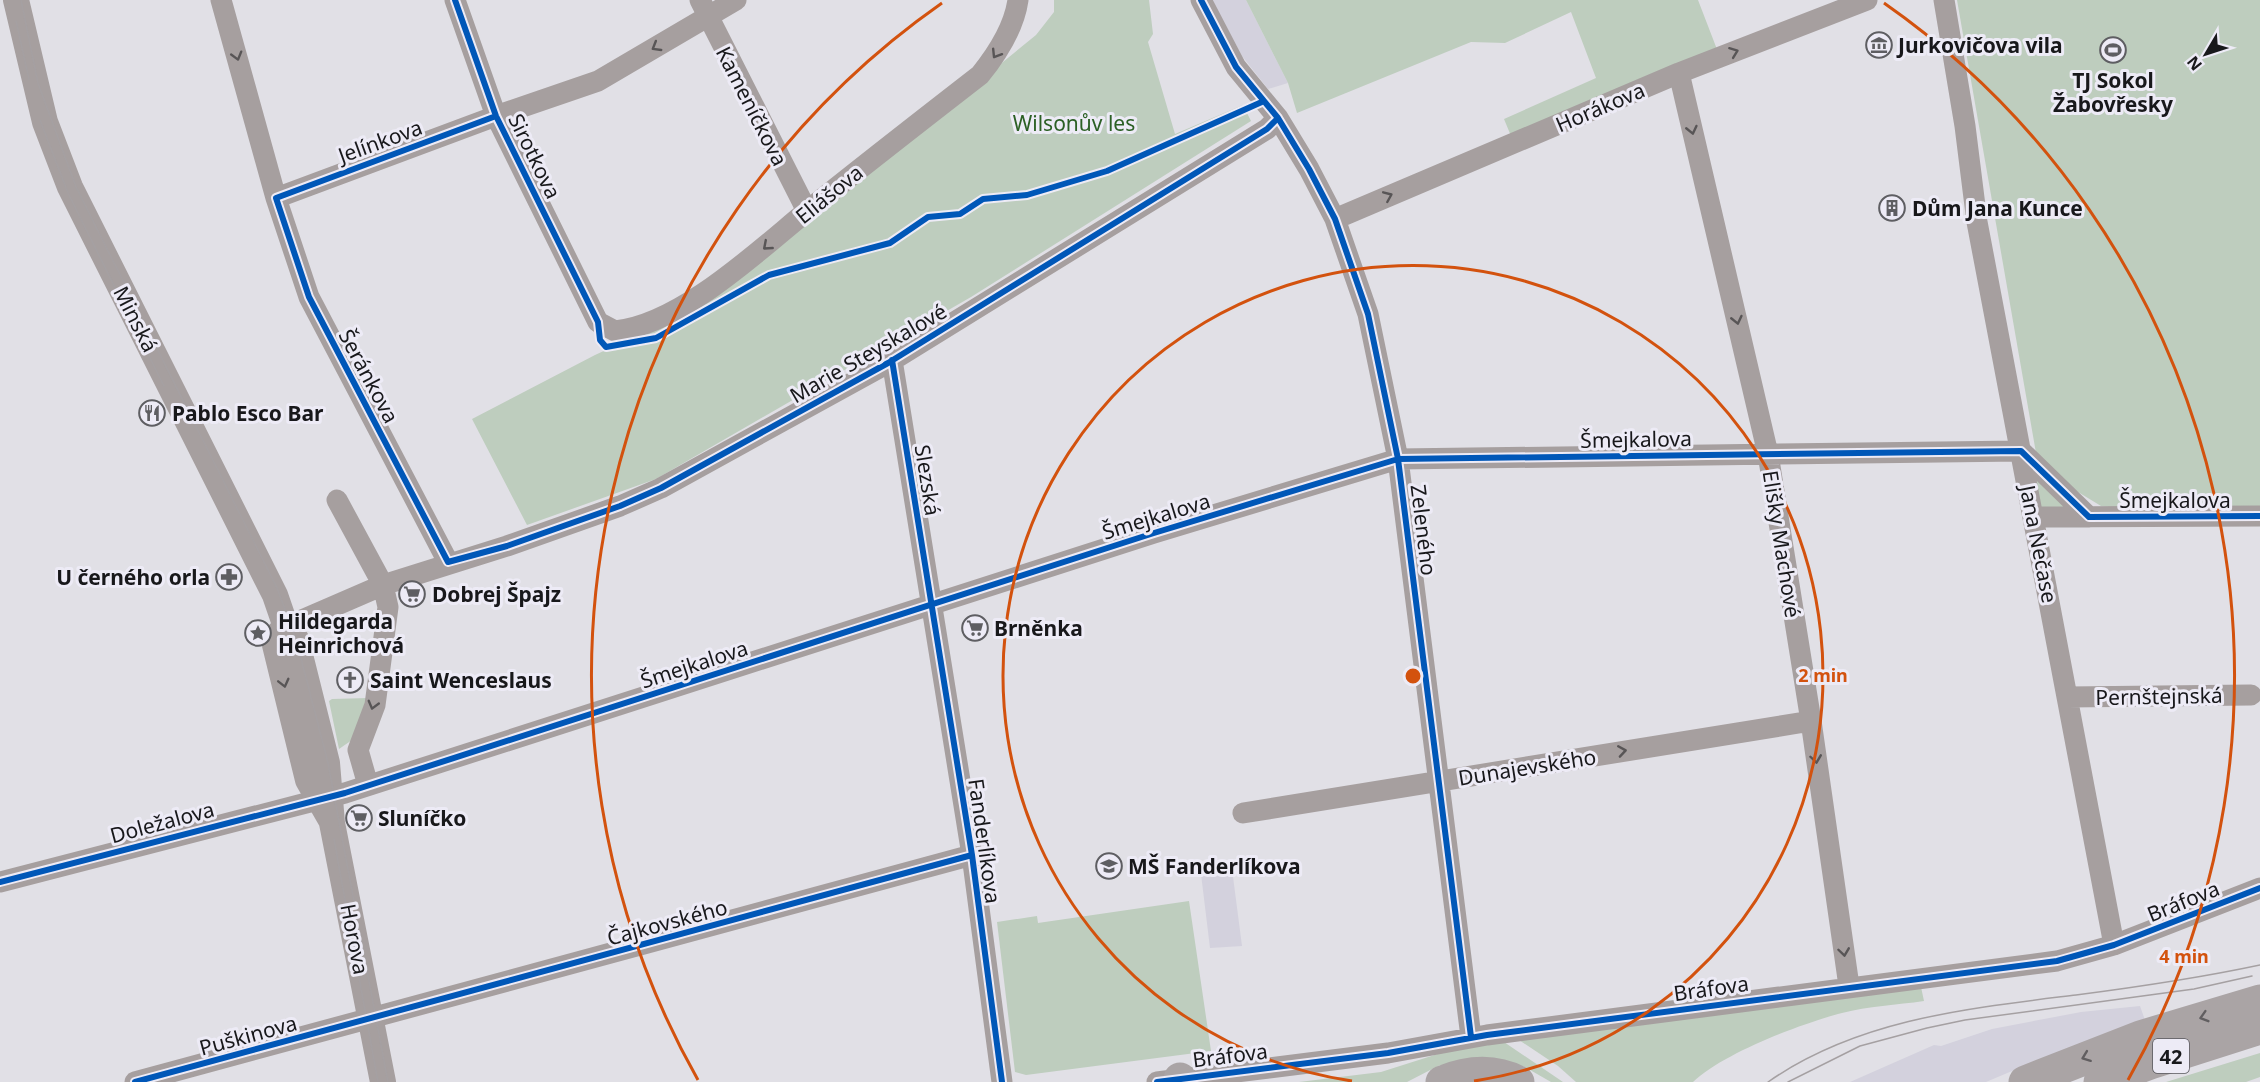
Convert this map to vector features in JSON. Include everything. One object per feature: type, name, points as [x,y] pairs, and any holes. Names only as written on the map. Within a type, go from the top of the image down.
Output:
[{"type":"highway","name":"42","points":[[2025,1082],[2140,1037],[2260,1001]]},
{"type":"highway","name":"42","points":[[2100,1082],[2150,1063],[2260,1028]]},
{"type":"highway","points":[[1442,1082],[1476,1073],[1493,1073],[1518,1082]]},
{"type":"street","name":"Minská","points":[[16,0],[45,122],[70,187],[275,595],[286,627],[296,639],[327,763],[324,797]]},
{"type":"street","name":"Šeránkova","points":[[221,0],[276,198],[309,297],[448,562]]},
{"type":"street","name":"Sirotkova","points":[[455,0],[496,116],[598,321]]},
{"type":"street","name":"Jelínkova","points":[[276,198],[496,116],[598,81],[703,9],[736,0]]},
{"type":"street","name":"Eliášova","points":[[598,321],[615,331],[655,321],[739,269],[807,211],[980,75],[997,55],[1018,0]]},
{"type":"street","name":"Zeleného","points":[[1201,0],[1236,67],[1278,118],[1309,169],[1335,219],[1368,315],[1398,459],[1471,1037]]},
{"type":"street","name":"Horákova","points":[[1335,219],[1679,73],[1867,0]]},
{"type":"street","name":"Jana Nečase","points":[[1944,0],[1965,126],[1977,222],[2114,945]]},
{"type":"street","name":"Kameníčkova","points":[[703,9],[807,211]]},
{"type":"street","name":"Elišky Machové","points":[[1679,73],[1768,454],[1811,721],[1849,986]]},
{"type":"street","name":"Marie Steyskalové","points":[[286,627],[383,585],[448,562],[507,546],[620,506],[662,488],[892,360],[1247,142],[1278,118]]},
{"type":"street","name":"Slezská","points":[[892,360],[932,606]]},
{"type":"street","name":"Šmejkalova","points":[[324,797],[932,606],[1154,533],[1398,459],[2021,451]]},
{"type":"street","points":[[2021,451],[2090,517]]},
{"type":"street","points":[[337,500],[383,585],[388,607],[375,705],[358,750],[368,785]]},
{"type":"street","name":"Šmejkalova","points":[[2034,517],[2260,516]]},
{"type":"street","name":"Fanderlíkova","points":[[932,606],[972,855],[1002,1082]]},
{"type":"street","name":"Pernštejnská","points":[[2068,697],[2251,695]]},
{"type":"street","name":"Dunajevského","points":[[1243,813],[1811,721]]},
{"type":"street","name":"Horova","points":[[324,797],[332,823],[382,1082]]},
{"type":"street","name":"Doležalova","points":[[0,882],[324,797]]},
{"type":"street","name":"Čajkovského","points":[[370,1020],[972,855]]},
{"type":"street","name":"Bráfova","points":[[1172,1081],[1388,1053],[1471,1037],[1849,986],[2056,961],[2114,945],[2260,888]]},
{"type":"street","name":"Puškinova","points":[[135,1082],[370,1020]]},
{"type":"shaded area","points":[[1212,0],[1246,0],[1288,83],[1268,89],[1242,56]]},
{"type":"shaded area","points":[[1232,869],[1242,946],[1210,948],[1201,874]]},
{"type":"shaded area","points":[[2140,1006],[2146,1023],[2048,1056],[1986,1082],[1850,1082],[1934,1045],[1941,1046],[1992,1029],[2081,1012]]},
{"type":"green space","name":"Wilsonův les","points":[[1054,0],[1149,0],[1153,34],[1148,42],[1175,134],[1243,105],[1251,121],[971,297],[656,479],[527,525],[472,419],[595,355],[662,324],[729,285],[1036,35],[1054,12]]},
{"type":"green space","points":[[1246,0],[1698,0],[1718,52],[1511,136],[1504,119],[1596,78],[1571,12],[1505,43],[1471,42],[1297,113],[1288,83]]},
{"type":"green space","points":[[1957,0],[2260,0],[2260,509],[2128,509],[2101,506],[2060,481],[2036,453]]},
{"type":"green space","points":[[2031,467],[2080,513],[2039,512]]},
{"type":"green space","points":[[368,698],[352,740],[339,749],[329,701]]},
{"type":"green space","points":[[1189,901],[1211,1051],[1026,1075],[1015,1072],[997,922],[1037,916],[1038,923]]},
{"type":"green space","points":[[1921,987],[1924,1001],[1872,1007],[1805,1024],[1743,1050],[1693,1082],[1576,1082],[1558,1066],[1519,1040]]},
{"type":"green space","points":[[1504,1042],[1563,1082],[1551,1082],[1523,1066],[1440,1065],[1407,1082],[1299,1082],[1381,1072],[1444,1052]]},
{"type":"green space","points":[[2260,1053],[2260,1077],[2246,1082],[2166,1082]]},
{"type":"tram line","points":[[21,0],[38,83],[76,187],[277,588],[296,639],[328,763],[388,1082]]},
{"type":"tram line","points":[[16,21],[29,79]]},
{"type":"tram line","points":[[40,120],[68,193],[164,386]]},
{"type":"tram line","points":[[334,839],[378,1082]]},
{"type":"tram line","points":[[1768,1082],[1803,1061],[1839,1044],[1877,1030],[1916,1020],[1996,1005],[2168,982],[2260,965]]},
{"type":"tram line","points":[[1788,1082],[1860,1046],[1927,1028],[1965,1020],[2194,989],[2252,976]]},
{"type":"cycle path","points":[[455,0],[496,116],[598,322],[600,340],[606,347],[656,338],[769,275],[890,243],[928,217],[960,214],[983,199],[1027,195],[1107,171],[1264,101]]},
{"type":"cycle path","points":[[1201,0],[1236,67],[1278,118],[1309,169],[1335,219],[1368,314],[1398,459],[1471,1037]]},
{"type":"cycle path","points":[[496,116],[276,198],[309,297],[448,562],[507,546],[620,506],[661,488],[888,363],[1267,129],[1278,118]]},
{"type":"cycle path","points":[[892,360],[972,855],[1002,1082]]},
{"type":"cycle path","points":[[0,882],[345,793],[1154,533],[1398,459],[2021,451],[2089,517],[2260,516]]},
{"type":"cycle path","points":[[135,1082],[972,855]]},
{"type":"cycle path","points":[[1157,1082],[1388,1053],[1487,1035],[2057,961],[2114,945],[2260,888]]},
{"type":"place","name":"Jurkovičova vila","points":[[1879,45]]},
{"type":"place","name":"TJ Sokol Žabovřesky","points":[[2113,50]]},
{"type":"place","name":"Dům Jana Kunce","points":[[1892,208]]},
{"type":"place","name":"Pablo Esco Bar","points":[[152,413]]},
{"type":"place","name":"U černého orla","points":[[229,577]]},
{"type":"place","name":"Dobrej Špajz","points":[[412,594]]},
{"type":"place","name":"Brněnka","points":[[975,628]]},
{"type":"place","name":"Hildegarda Heinrichová","points":[[258,633]]},
{"type":"place","name":"Saint Wenceslaus","points":[[350,680]]},
{"type":"place","name":"Sluníčko","points":[[359,818]]},
{"type":"place","name":"MŠ Fanderlíkova","points":[[1109,866]]}]
